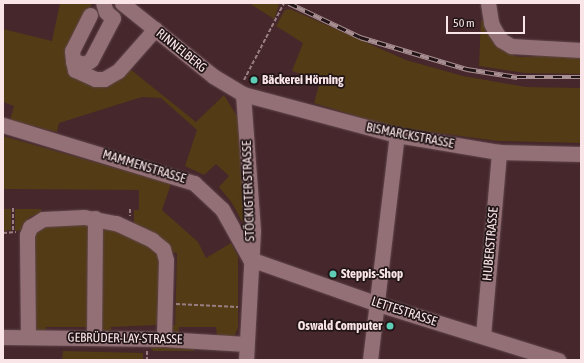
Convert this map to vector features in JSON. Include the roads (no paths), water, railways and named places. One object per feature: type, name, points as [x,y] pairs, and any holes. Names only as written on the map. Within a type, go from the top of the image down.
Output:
[{"type":"street","points":[[73,61],[85,64],[91,60],[113,18],[106,12],[103,3]]},
{"type":"street","name":"RINNELBERG","points":[[122,3],[213,76],[244,94]]},
{"type":"street","points":[[488,3],[491,23],[501,40],[522,49],[581,50]]},
{"type":"street","points":[[90,15],[72,51],[75,70],[85,77],[104,79],[118,71],[155,29]]},
{"type":"street","name":"BISMARCKSTRASSE","points":[[244,94],[397,135],[499,152],[581,154]]},
{"type":"street","name":"STÖCKIGTER STRASSE","points":[[244,94],[253,223],[247,308],[246,360]]},
{"type":"street","name":"MAMMENSTRASSE","points":[[3,125],[194,183],[222,209],[250,259]]},
{"type":"street","points":[[370,360],[378,304],[397,135]]},
{"type":"street","name":"HUBERSTRASSE","points":[[483,336],[499,152]]},
{"type":"street","points":[[94,338],[95,218]]},
{"type":"street","points":[[28,337],[27,235],[30,227],[42,219],[95,218],[116,223],[152,240],[163,249],[166,260],[164,339]]},
{"type":"street","name":"LETTESTRASSE","points":[[250,259],[378,304],[558,360]]},
{"type":"street","name":"GEBRÜDER-LAY-STRASSE","points":[[3,337],[164,339],[246,344]]},
{"type":"railway","points":[[289,3],[360,37],[467,69],[517,77],[581,77]]},
{"type":"place","name":"Bäckerei Hörning","points":[[254,80]]},
{"type":"place","name":"Steppis-Shop","points":[[333,274]]},
{"type":"place","name":"Oswald Computer","points":[[390,326]]}]
